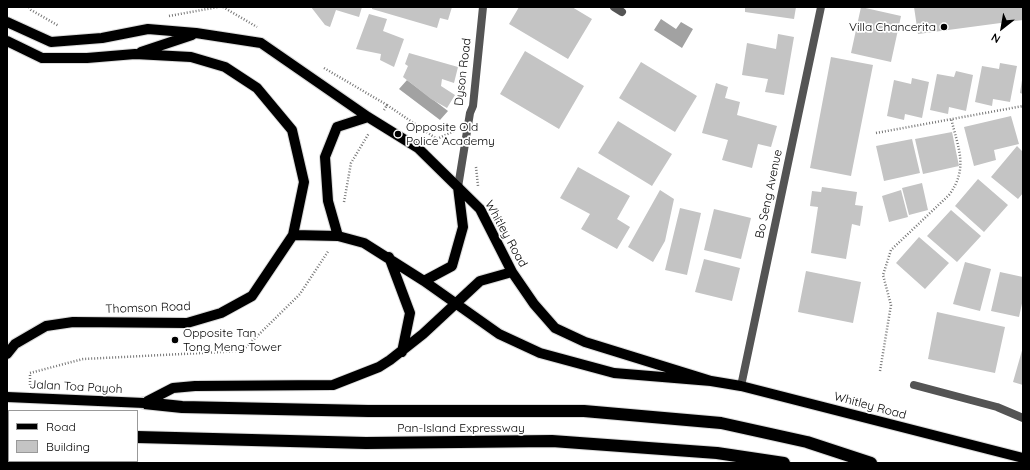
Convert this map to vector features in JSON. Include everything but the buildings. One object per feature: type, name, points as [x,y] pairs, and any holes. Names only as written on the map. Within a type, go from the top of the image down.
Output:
[{"type":"highway","points":[[144,403],[182,407],[368,411],[584,410],[720,424],[806,442],[871,463]]},
{"type":"highway","name":"Pan-Island Expressway","points":[[138,437],[366,443],[552,441],[717,453],[784,463]]},
{"type":"main road","points":[[7,22],[51,42],[102,38],[148,29],[196,33]]},
{"type":"main road","name":"Whitley Road","points":[[135,54],[196,33],[261,43],[372,120],[418,148],[480,209],[512,272],[534,304],[555,328],[585,342],[711,381]]},
{"type":"main road","name":"Thomson Road","points":[[7,41],[42,58],[87,58],[135,54],[191,57],[225,67],[257,88],[292,130],[304,182],[293,236],[252,296],[221,313],[187,323],[74,322],[46,326],[15,344],[7,354]]},
{"type":"main road","points":[[293,236],[338,236],[328,201],[325,157],[337,127],[372,120]]},
{"type":"main road","points":[[424,281],[452,266],[463,226],[458,188]]},
{"type":"main road","name":"Whitley Road","points":[[338,236],[364,243],[389,257],[499,334],[540,353],[614,373],[711,381],[740,386],[1023,458]]},
{"type":"main road","points":[[389,257],[410,313],[402,352]]},
{"type":"main road","points":[[144,403],[173,388],[195,386],[333,385],[379,367],[402,352],[480,281],[512,272]]},
{"type":"main road","name":"Jalan Toa Payoh","points":[[7,397],[144,403]]},
{"type":"street","name":"Dyson Road","points":[[458,188],[470,113],[473,106],[483,7]]},
{"type":"street","points":[[614,7],[622,12]]},
{"type":"street","name":"Bo Seng Avenue","points":[[740,386],[821,7]]},
{"type":"street","points":[[914,386],[997,407],[1023,418]]},
{"type":"path","points":[[29,7],[56,26],[64,26]]},
{"type":"path","points":[[222,7],[264,32]]},
{"type":"path","points":[[318,64],[387,105],[437,139]]},
{"type":"path","points":[[343,207],[351,164],[372,120],[387,105]]},
{"type":"path","points":[[876,133],[951,118],[1023,106]]},
{"type":"path","points":[[880,371],[891,305],[883,275],[891,250],[949,195],[957,185],[961,173],[962,161],[951,118]]},
{"type":"path","points":[[30,388],[30,373],[83,359],[242,351],[300,294],[338,236]]},
{"type":"shaded area","points":[[661,19],[676,29],[681,22],[693,29],[682,48],[654,30]]},
{"type":"shaded area","points":[[407,80],[448,111],[440,120],[399,89]]},
{"type":"place","name":"Villa Chancerita","points":[[944,27]]},
{"type":"place","name":"Opposite Old Police Academy","points":[[398,134]]},
{"type":"place","name":"Opposite Tan Tong Meng Tower","points":[[175,340]]}]
